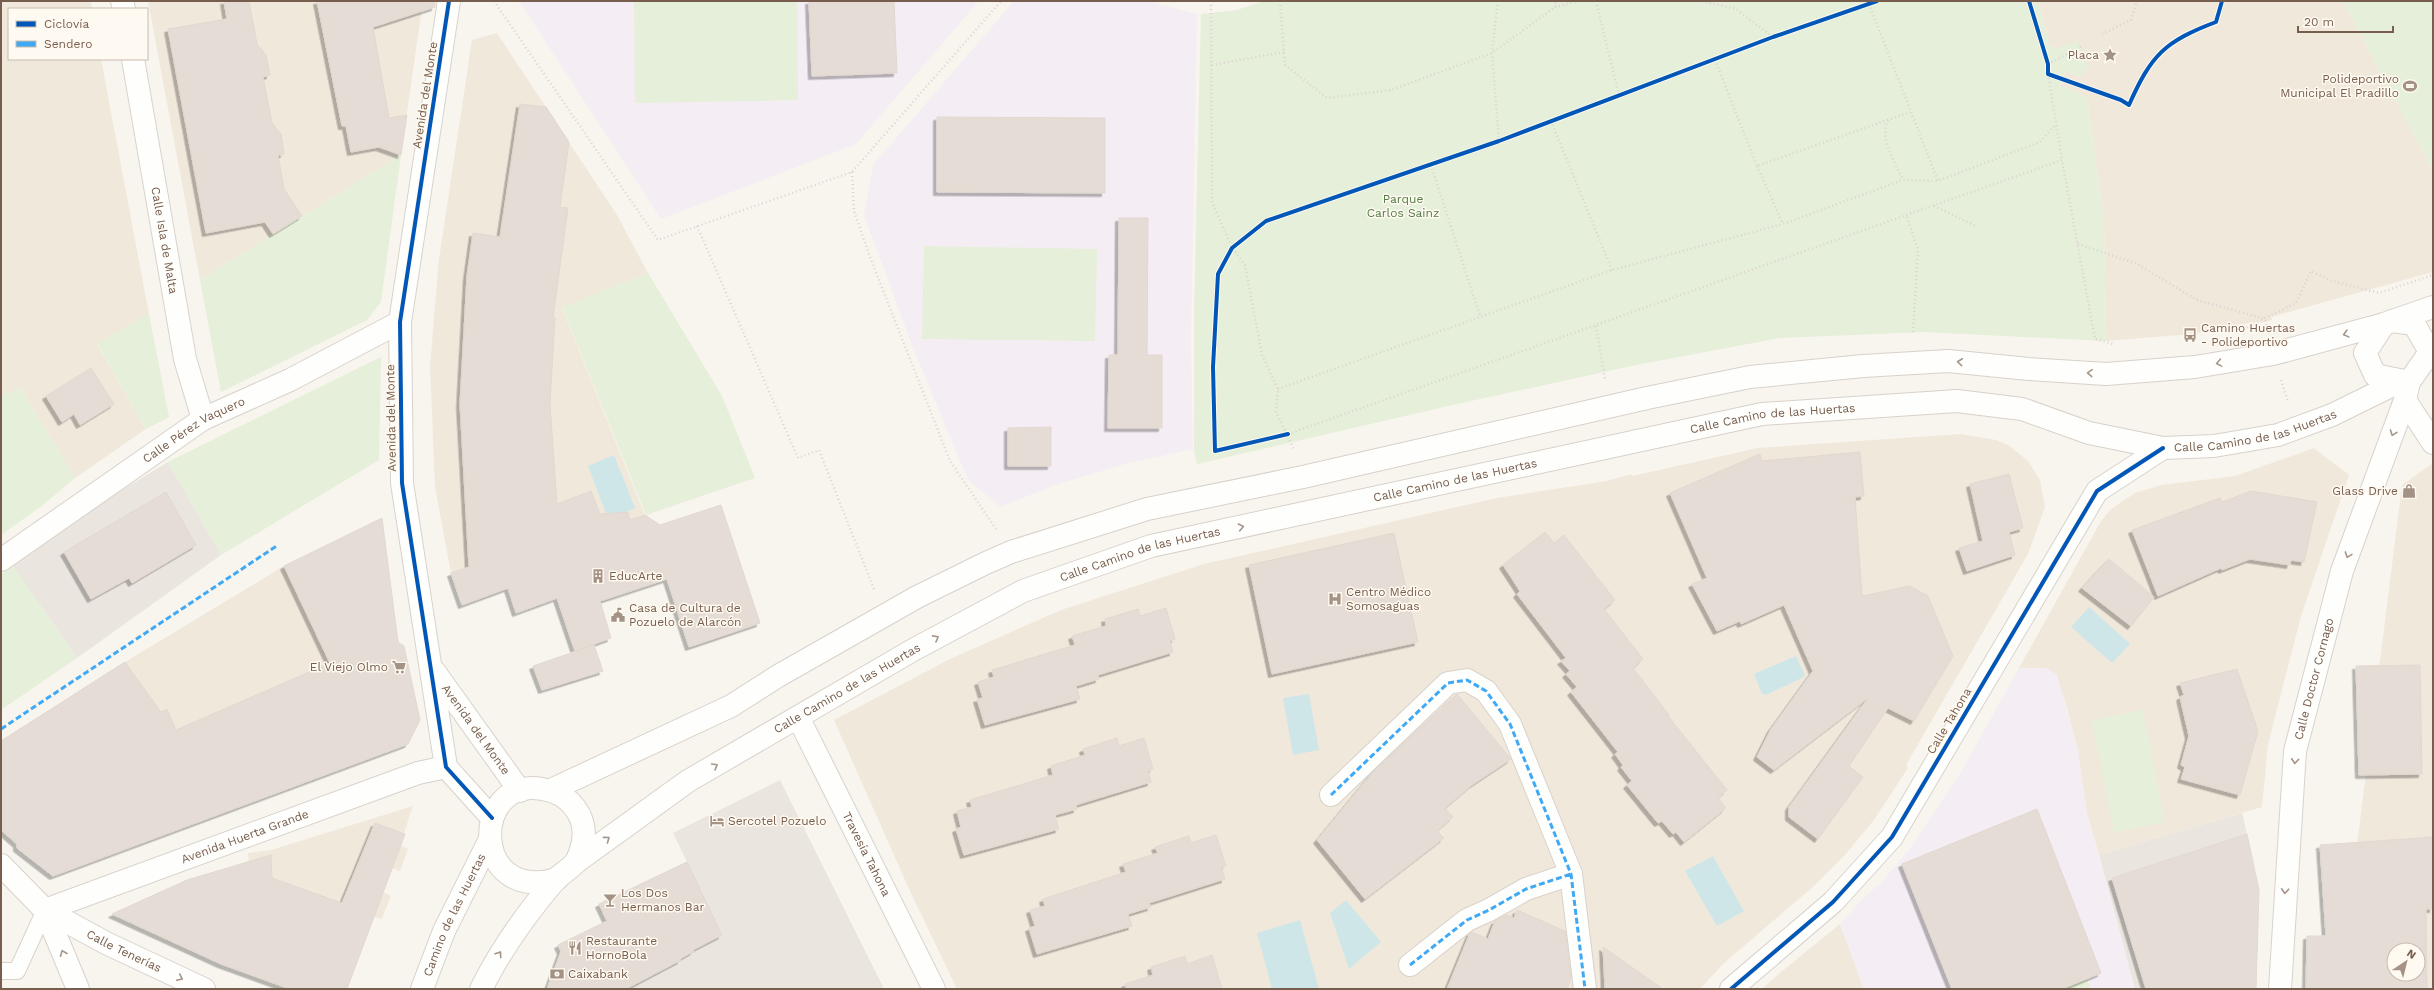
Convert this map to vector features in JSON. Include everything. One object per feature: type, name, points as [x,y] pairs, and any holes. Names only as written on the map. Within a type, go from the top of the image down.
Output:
[{"type":"street","name":"Avenida del Monte","points":[[446,767],[432,668],[402,483],[400,322],[449,1]]},
{"type":"street","name":"Calle Isla de Malta","points":[[133,60],[185,359],[203,419]]},
{"type":"street","points":[[551,790],[731,706],[778,676],[917,597],[1011,552],[1147,509],[1303,477],[1610,406],[1750,377],[1864,366],[1948,361],[2029,370],[2106,374],[2195,367],[2274,354],[2388,323],[2433,307]]},
{"type":"street","name":"Calle Pérez Vaquero","points":[[1,560],[203,419],[290,380],[400,322]]},
{"type":"street","points":[[2388,323],[2365,353],[2375,375],[2412,380]]},
{"type":"street","points":[[2388,323],[2414,324],[2430,352],[2412,380]]},
{"type":"street","points":[[2412,380],[2433,443]]},
{"type":"street","name":"Calle Camino de las Huertas","points":[[576,862],[688,781],[913,650],[1022,591],[1151,546],[1762,414],[1957,401],[2022,409],[2088,433],[2163,448],[2214,446],[2278,435],[2412,380]]},
{"type":"street","name":"Calle Doctor Cornago","points":[[2280,989],[2295,750],[2342,571],[2412,380]]},
{"type":"street","name":"Calle Tahona","points":[[1731,989],[1833,902],[1892,837],[2097,491],[2163,448]]},
{"type":"street","name":"Avenida del Monte","points":[[432,668],[520,791]]},
{"type":"street","points":[[1331,795],[1448,683],[1467,680],[1486,691],[1510,724],[1571,874],[1585,989]]},
{"type":"street","name":"Travesía Tahona","points":[[798,718],[934,989]]},
{"type":"street","points":[[446,767],[492,818]]},
{"type":"street","name":"Avenida Huerta Grande","points":[[45,910],[418,773],[446,767]]},
{"type":"street","points":[[536,788],[551,790],[564,797],[575,807],[582,820],[584,835],[582,849],[576,862],[568,872],[557,879],[543,883],[528,883],[514,877],[501,868],[493,856],[489,841],[492,818],[498,806],[508,797],[520,791],[536,788]]},
{"type":"street","name":"Camino de las Huertas","points":[[422,989],[444,931],[489,841]]},
{"type":"street","points":[[1,865],[45,910],[78,989]]},
{"type":"street","points":[[1410,965],[1467,920],[1489,910],[1526,888],[1571,874]]},
{"type":"street","points":[[481,989],[495,961],[518,927],[557,879]]},
{"type":"street","name":"Calle Tenerías","points":[[45,910],[108,944],[204,989]]},
{"type":"lane","points":[[1,971],[17,972],[45,910]]},
{"type":"path","points":[[494,1],[658,240],[852,172],[1001,1]]},
{"type":"path","points":[[1211,1],[1212,202],[1232,248],[1245,265],[1262,355],[1278,389],[1276,412],[1288,434]]},
{"type":"path","points":[[1280,1],[1285,65],[1327,98],[1391,90],[1492,53],[1555,7],[1578,1]]},
{"type":"path","points":[[1498,1],[1492,53],[1499,141]]},
{"type":"path","points":[[1555,7],[1556,1]]},
{"type":"path","points":[[1596,1],[1619,94]]},
{"type":"path","points":[[1702,1],[1736,9],[1773,37]]},
{"type":"path","points":[[2102,34],[2131,20],[2137,1]]},
{"type":"path","points":[[1862,7],[1871,3],[1910,112],[1938,181]]},
{"type":"path","points":[[1766,40],[1779,35]]},
{"type":"path","points":[[2048,64],[2082,46]]},
{"type":"path","points":[[1212,65],[1285,52]]},
{"type":"path","points":[[2046,57],[2062,160],[2096,339],[2115,345]]},
{"type":"path","points":[[1707,63],[1722,58]]},
{"type":"path","points":[[1715,60],[1757,166],[1784,224]]},
{"type":"path","points":[[2048,74],[2054,76]]},
{"type":"path","points":[[1612,97],[1626,92]]},
{"type":"path","points":[[1757,166],[1910,112]]},
{"type":"path","points":[[1544,124],[1558,119]]},
{"type":"path","points":[[1888,120],[1885,128],[1885,138],[1904,180]]},
{"type":"path","points":[[1552,121],[1612,270]]},
{"type":"path","points":[[1278,389],[1612,270],[1784,224],[1904,180],[1938,181],[2040,142],[2056,124]]},
{"type":"path","points":[[1492,143],[1506,138]]},
{"type":"path","points":[[1281,436],[1907,217],[1933,206],[2062,160]]},
{"type":"path","points":[[1423,168],[1438,163]]},
{"type":"path","points":[[1431,165],[1480,316]]},
{"type":"path","points":[[852,172],[854,211],[870,258],[950,461],[1011,552]]},
{"type":"path","points":[[1933,206],[1976,226]]},
{"type":"path","points":[[1907,217],[1918,249],[1913,332]]},
{"type":"path","points":[[697,226],[798,458],[819,450],[885,615]]},
{"type":"path","points":[[2077,244],[2135,262],[2198,300],[2265,318]]},
{"type":"path","points":[[1229,253],[1236,245]]},
{"type":"path","points":[[2239,331],[2296,303],[2311,271],[2332,281],[2379,293],[2433,275]]},
{"type":"path","points":[[2265,318],[2296,428]]},
{"type":"path","points":[[1596,326],[1610,406]]},
{"type":"shaded area","points":[[1,1],[91,1],[92,8],[8,8],[8,60],[101,60],[149,314],[97,344],[146,429],[75,478],[20,387],[1,397]]},
{"type":"shaded area","points":[[148,1],[423,1],[401,155],[200,280]]},
{"type":"shaded area","points":[[519,1],[979,1],[856,144],[661,219]]},
{"type":"shaded area","points":[[1014,1],[1148,1],[1197,14],[1191,338],[1193,449],[1129,463],[1058,484],[1000,507],[968,480],[913,348],[864,215],[873,165]]},
{"type":"shaded area","points":[[2039,1],[2343,1],[2433,171],[2433,272],[2271,317],[2272,320],[2260,323],[2259,321],[2192,334],[2106,341],[2104,221],[2087,97],[2060,86],[2066,71],[2080,77],[2088,66],[2057,48],[2049,46]]},
{"type":"shaded area","points":[[497,33],[617,215],[648,273],[562,308],[645,515],[581,536],[578,529],[451,573],[435,487],[430,366],[439,259],[472,40]]},
{"type":"shaded area","points":[[1961,434],[1996,440],[2010,446],[2028,461],[2040,480],[2045,507],[2028,554],[1906,765],[1908,768],[1874,820],[1844,856],[1815,885],[1724,963],[1700,989],[957,989],[909,889],[834,720],[950,659],[1061,610],[1204,564],[1497,498],[1607,481],[1631,474],[1632,476],[1758,448]]},
{"type":"shaded area","points":[[2314,448],[2349,475],[2301,616],[2268,744],[2262,807],[2099,855],[2087,814],[2078,751],[2065,701],[2047,668],[2019,668],[2101,521],[2111,509],[2135,493],[2161,485],[2235,476]]},
{"type":"shaded area","points":[[168,462],[221,555],[77,658],[12,565],[112,496]]},
{"type":"shaded area","points":[[2433,463],[2433,989],[2339,989],[2402,485]]},
{"type":"shaded area","points":[[284,566],[397,633],[415,720],[1,741],[125,662]]},
{"type":"shaded area","points":[[2019,668],[2047,668],[2057,675],[2078,751],[2087,814],[2135,989],[1864,989],[1840,924],[1866,895],[1879,885],[1912,846],[1962,770]]},
{"type":"shaded area","points":[[780,780],[884,989],[547,989],[559,952],[609,926],[599,904],[687,862],[673,833]]},
{"type":"shaded area","points":[[413,806],[400,845],[408,849],[400,871],[392,868],[383,892],[391,896],[382,919],[251,881],[248,853],[271,850]]},
{"type":"shaded area","points":[[2242,813],[2247,834],[2195,989],[2135,989],[2099,855]]},
{"type":"shaded area","points":[[1840,924],[1864,989],[1762,989],[1775,977]]},
{"type":"green space","points":[[634,1],[797,1],[798,100],[635,103]]},
{"type":"green space","name":"Parque Carlos Sainz","points":[[1264,1],[2039,1],[2049,46],[2057,48],[2077,41],[2088,66],[2080,77],[2066,71],[2060,85],[2087,97],[2104,221],[2106,341],[1924,332],[1780,338],[1636,365],[1448,406],[1197,464],[1194,451],[1194,312],[1201,14],[1237,10]]},
{"type":"green space","name":"Polideportivo Municipal El Pradillo","points":[[2343,1],[2433,1],[2433,171]]},
{"type":"green space","points":[[401,155],[381,302],[367,320],[221,392],[200,280]]},
{"type":"green space","points":[[924,246],[1097,249],[1095,341],[922,339]]},
{"type":"green space","points":[[648,273],[722,396],[755,478],[646,515],[562,307]]},
{"type":"green space","points":[[149,314],[169,417],[146,429],[97,343]]},
{"type":"green space","points":[[381,357],[379,460],[221,555],[168,462]]},
{"type":"green space","points":[[20,387],[75,478],[43,505],[1,535],[1,397]]},
{"type":"green space","points":[[12,565],[77,658],[1,710],[1,575]]},
{"type":"green space","points":[[2143,710],[2165,822],[2114,832],[2092,720]]},
{"type":"green space","points":[[2087,979],[2090,989],[2062,989]]},
{"type":"water","points":[[614,455],[635,508],[608,519],[588,466]]},
{"type":"water","points":[[2089,607],[2130,644],[2112,663],[2071,627]]},
{"type":"water","points":[[1796,656],[1804,673],[1804,677],[1766,695],[1762,694],[1754,674]]},
{"type":"water","points":[[1309,694],[1319,750],[1293,755],[1283,698]]},
{"type":"water","points":[[1713,856],[1744,911],[1717,926],[1685,871]]},
{"type":"water","points":[[1346,900],[1381,942],[1349,969],[1330,913]]},
{"type":"water","points":[[1300,920],[1319,989],[1272,989],[1257,933]]},
{"type":"building","points":[[224,1],[249,1],[257,44],[266,55],[270,75],[263,77],[272,123],[281,134],[284,154],[278,155],[284,189],[302,216],[273,234],[265,222],[206,233],[168,29],[227,19]]},
{"type":"building","points":[[317,1],[435,1],[435,7],[373,27],[389,118],[407,115],[401,155],[379,147],[351,152],[346,126],[342,126]]},
{"type":"building","points":[[809,1],[894,1],[897,73],[812,76]]},
{"type":"building","points":[[520,104],[546,107],[569,142],[560,207],[568,208],[553,318],[555,318],[550,404],[557,504],[591,491],[600,514],[628,512],[630,520],[645,515],[660,525],[721,505],[760,623],[689,647],[667,579],[600,601],[611,638],[575,651],[557,598],[516,613],[508,588],[462,605],[451,573],[469,567],[460,404],[467,276],[473,233],[500,237]]},
{"type":"building","points":[[937,117],[1105,118],[1105,193],[937,192]]},
{"type":"building","points":[[1119,218],[1148,218],[1147,355],[1162,355],[1162,428],[1108,428],[1109,355],[1118,355]]},
{"type":"building","points":[[91,368],[114,404],[80,425],[74,414],[62,422],[46,396]]},
{"type":"building","points":[[1051,427],[1051,466],[1008,466],[1008,428]]},
{"type":"building","points":[[1860,452],[1864,496],[1855,497],[1862,596],[1910,586],[1928,596],[1953,656],[1914,721],[1888,708],[1849,766],[1863,777],[1818,839],[1789,817],[1789,807],[1868,698],[1774,770],[1757,757],[1771,729],[1813,671],[1784,605],[1741,624],[1740,621],[1717,631],[1692,584],[1707,578],[1670,493],[1760,454],[1762,461]]},
{"type":"building","points":[[2009,474],[2023,528],[2009,532],[2015,555],[1967,571],[1959,548],[1983,541],[1970,484]]},
{"type":"building","points":[[2251,491],[2317,502],[2304,562],[2291,560],[2290,565],[2250,559],[2222,570],[2221,568],[2158,596],[2132,530],[2220,498],[2222,502]]},
{"type":"building","points":[[166,492],[196,545],[132,583],[129,578],[91,599],[64,552]]},
{"type":"building","points":[[382,518],[398,642],[404,646],[420,720],[408,744],[53,876],[17,848],[17,844],[1,830],[1,741],[125,662],[161,712],[167,709],[176,730],[330,663],[284,566]]},
{"type":"building","points":[[1545,532],[1554,543],[1564,535],[1615,600],[1604,609],[1643,659],[1633,668],[1669,715],[1668,716],[1727,790],[1718,798],[1726,808],[1684,842],[1676,832],[1673,834],[1662,821],[1658,823],[1627,785],[1632,781],[1621,767],[1623,765],[1615,754],[1618,752],[1571,692],[1577,687],[1566,674],[1570,671],[1561,661],[1566,658],[1517,594],[1520,591],[1503,565]]},
{"type":"building","points":[[1394,533],[1418,642],[1272,674],[1249,565]]},
{"type":"building","points":[[2109,559],[2154,597],[2131,626],[2082,588]]},
{"type":"building","points":[[1166,608],[1175,639],[1170,641],[1173,652],[1098,675],[1099,679],[1076,686],[1080,699],[985,725],[977,699],[983,698],[978,682],[994,677],[992,670],[1075,645],[1072,636],[1106,626],[1105,619],[1138,609],[1140,616]]},
{"type":"building","points":[[594,645],[603,671],[542,690],[533,666]]},
{"type":"building","points":[[2420,665],[2422,774],[2359,775],[2356,666]]},
{"type":"building","points":[[2237,669],[2258,731],[2240,795],[2181,779],[2185,767],[2181,765],[2189,736],[2180,697],[2184,695],[2180,683]]},
{"type":"building","points":[[1457,694],[1511,759],[1472,785],[1445,808],[1453,817],[1437,831],[1444,838],[1365,899],[1317,840],[1373,772]]},
{"type":"building","points":[[1117,738],[1119,746],[1144,738],[1153,769],[1148,771],[1151,782],[1076,805],[1077,809],[1055,815],[1059,829],[964,855],[956,829],[961,827],[957,811],[972,807],[970,800],[1053,775],[1051,766],[1085,755],[1083,749]]},
{"type":"building","points":[[2037,809],[2101,973],[2062,989],[1952,989],[1902,864]]},
{"type":"building","points":[[375,823],[405,834],[347,989],[290,989],[221,964],[112,914],[187,880],[271,855],[272,878],[342,903]]},
{"type":"building","points":[[2247,834],[2259,890],[2256,989],[2146,989],[2112,878]]},
{"type":"building","points":[[1216,835],[1226,866],[1221,867],[1225,879],[1149,903],[1151,907],[1128,914],[1132,926],[1037,954],[1029,928],[1035,926],[1030,910],[1045,906],[1043,899],[1126,872],[1123,864],[1158,853],[1155,847],[1189,836],[1191,843]]},
{"type":"building","points":[[2433,837],[2433,909],[2426,909],[2427,989],[2306,989],[2307,936],[2326,936],[2320,845]]},
{"type":"building","points":[[687,862],[722,935],[693,950],[694,951],[680,959],[681,960],[626,989],[547,989],[561,951],[558,945],[607,921],[599,904]]},
{"type":"building","points":[[1517,910],[1565,931],[1571,978],[1567,989],[1447,989],[1470,933],[1472,932],[1488,939],[1495,921],[1506,915],[1514,918]]},
{"type":"building","points":[[1603,947],[1663,989],[1605,989]]},
{"type":"building","points":[[1212,955],[1222,989],[1126,989],[1125,984],[1153,975],[1151,967],[1185,956],[1187,964]]},
{"type":"marked path","points":[[1,729],[278,545]]},
{"type":"marked path","points":[[1331,795],[1448,683],[1467,680],[1486,691],[1510,724],[1571,874],[1585,989]]},
{"type":"marked path","points":[[1410,965],[1467,920],[1489,910],[1526,889],[1571,874]]},
{"type":"cycle path","points":[[449,1],[400,322],[402,483],[446,767],[492,818]]},
{"type":"cycle path","points":[[1288,434],[1215,451],[1213,367],[1218,274],[1232,248],[1266,221],[1499,141],[1773,37],[1877,1]]},
{"type":"cycle path","points":[[2029,1],[2048,64],[2048,74],[2121,100],[2129,105],[2137,88],[2153,62],[2172,43],[2216,22],[2222,1]]},
{"type":"cycle path","points":[[1731,989],[1833,902],[1892,837],[2097,491],[2163,448]]},
{"type":"place","name":"Placa","points":[[2110,55]]},
{"type":"place","name":"Polideportivo Municipal El Pradillo","points":[[2410,86]]},
{"type":"place","name":"Camino Huertas - Polideportivo","points":[[2190,335]]},
{"type":"place","name":"Glass Drive","points":[[2409,491]]},
{"type":"place","name":"EducArte","points":[[598,576]]},
{"type":"place","name":"Centro Médico Somosaguas","points":[[1335,599]]},
{"type":"place","name":"Casa de Cultura de Pozuelo de Alarcón","points":[[618,615]]},
{"type":"place","name":"El Viejo Olmo","points":[[399,667]]},
{"type":"place","name":"Sercotel Pozuelo","points":[[717,821]]},
{"type":"place","name":"Los Dos Hermanos Bar","points":[[610,900]]},
{"type":"place","name":"Restaurante HornoBola","points":[[575,948]]},
{"type":"place","name":"Caixabank","points":[[557,974]]}]
